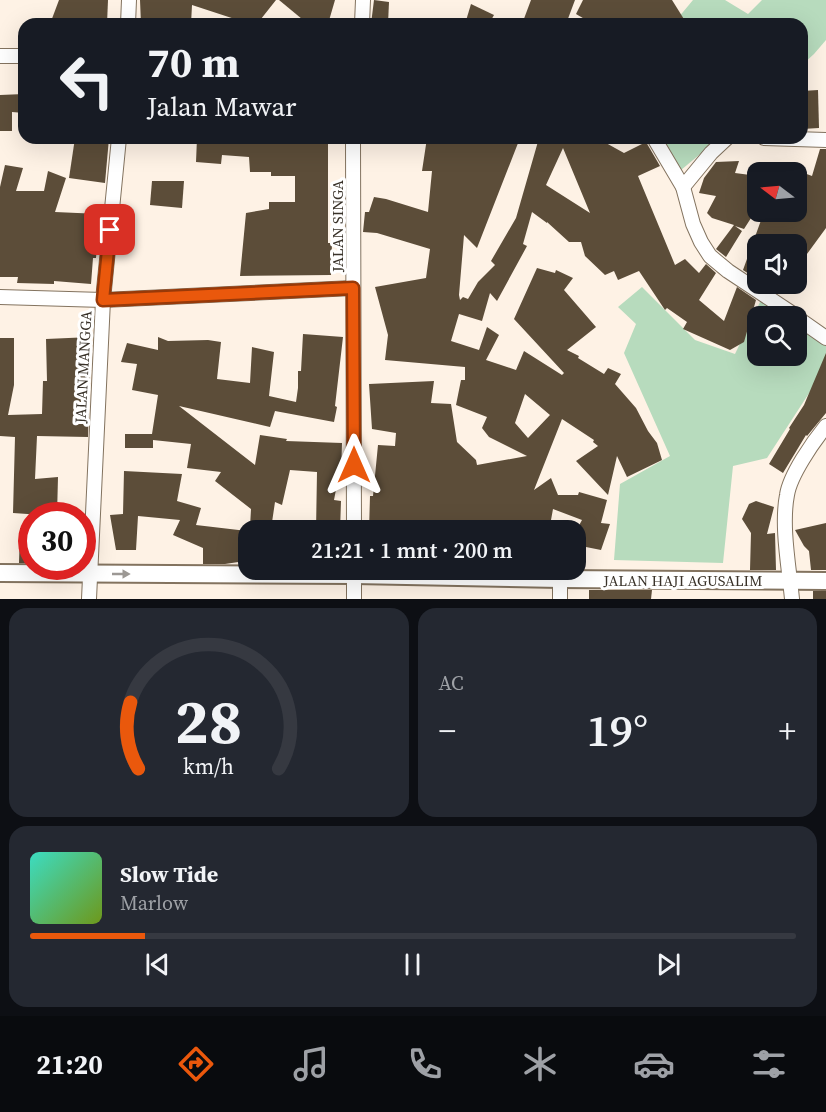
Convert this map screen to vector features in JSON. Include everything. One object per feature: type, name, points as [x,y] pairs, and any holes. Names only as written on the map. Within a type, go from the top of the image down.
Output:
[{"type":"street","points":[[128,18],[129,0]]},
{"type":"street","points":[[362,18],[363,0]]},
{"type":"street","points":[[0,56],[18,56]]},
{"type":"street","points":[[808,139],[826,140]]},
{"type":"street","name":"JALAN MANGGA","points":[[94,502],[103,300],[118,144]]},
{"type":"street","name":"JALAN SINGA","points":[[353,144],[354,520]]},
{"type":"street","points":[[658,144],[683,187],[693,224],[710,256],[780,306]]},
{"type":"street","points":[[683,187],[721,144]]},
{"type":"street","points":[[0,297],[103,300],[353,288]]},
{"type":"street","points":[[807,325],[826,338]]},
{"type":"street","points":[[792,599],[786,530],[787,495],[790,483],[826,426]]},
{"type":"street","name":"JALAN HAJI AGUSALIM","points":[[0,573],[18,573]]},
{"type":"street","name":"JALAN HAJI AGUSALIM","points":[[96,574],[238,573]]},
{"type":"street","name":"JALAN HAJI AGUSALIM","points":[[586,579],[826,581]]},
{"type":"street","name":"JALAN MANGGA","points":[[89,599],[91,580]]},
{"type":"street","points":[[354,580],[354,599]]},
{"type":"street","points":[[560,580],[560,599]]},
{"type":"green space","points":[[693,0],[725,0],[748,14],[762,0],[826,0],[826,40],[808,59],[808,18],[678,18]]},
{"type":"green space","points":[[665,144],[712,144],[681,170]]},
{"type":"green space","points":[[642,287],[695,340],[735,354],[747,329],[747,366],[807,366],[807,332],[826,346],[826,367],[767,458],[733,466],[723,563],[614,560],[620,484],[670,456],[624,353],[636,324],[618,307]]},
{"type":"green space","points":[[761,300],[770,306],[758,306]]},
{"type":"building","points":[[59,0],[108,0],[107,18],[52,18]]},
{"type":"building","points":[[140,0],[276,0],[262,18],[232,18],[192,5],[191,18],[141,18]]},
{"type":"building","points":[[279,0],[335,0],[330,18],[301,18]]},
{"type":"building","points":[[374,0],[389,2],[388,18],[372,18]]},
{"type":"building","points":[[531,0],[575,0],[568,18],[524,18]]},
{"type":"building","points":[[583,0],[672,0],[683,18],[583,18],[576,14]]},
{"type":"building","points":[[471,4],[494,15],[492,18],[467,18]]},
{"type":"building","points":[[818,90],[819,128],[808,129],[808,91]]},
{"type":"building","points":[[18,94],[18,112],[12,112],[12,131],[0,131],[0,95]]},
{"type":"building","points":[[74,144],[108,144],[105,183],[69,178]]},
{"type":"building","points":[[197,144],[328,144],[328,243],[332,243],[331,275],[240,276],[246,213],[269,209],[269,202],[295,202],[295,176],[271,176],[271,172],[250,172],[249,157],[222,155],[221,164],[196,162]]},
{"type":"building","points":[[426,144],[518,144],[477,248],[464,235],[459,295],[460,300],[463,297],[468,299],[478,282],[495,265],[491,261],[516,218],[537,144],[608,144],[624,153],[642,144],[647,144],[660,166],[638,176],[675,265],[685,259],[699,273],[706,264],[716,273],[699,300],[724,321],[737,287],[756,300],[754,306],[747,306],[747,332],[744,342],[730,350],[683,329],[687,322],[667,308],[665,310],[639,271],[618,280],[614,271],[605,275],[585,256],[581,242],[569,242],[532,212],[523,244],[527,246],[497,301],[490,293],[482,321],[459,314],[451,341],[479,350],[487,327],[499,335],[486,360],[516,370],[524,351],[562,375],[564,373],[514,319],[537,268],[555,273],[556,270],[573,278],[564,290],[596,327],[567,350],[604,374],[608,368],[621,374],[615,384],[636,408],[657,443],[662,460],[627,477],[617,456],[608,495],[576,461],[598,446],[593,442],[594,440],[562,419],[534,490],[551,478],[558,495],[578,495],[579,492],[607,500],[601,523],[610,524],[601,550],[586,547],[586,520],[553,509],[551,520],[369,520],[370,496],[373,496],[378,445],[395,446],[396,433],[372,429],[369,384],[434,381],[431,403],[451,404],[457,442],[476,460],[477,465],[527,456],[489,437],[482,428],[487,417],[456,405],[461,380],[465,380],[465,367],[385,360],[388,335],[375,287],[426,278],[430,249],[377,233],[363,232],[365,212],[369,212],[374,197],[428,212],[432,171],[422,171]],"holes":[[[563,148],[590,213],[546,185]],[[525,394],[550,415],[528,438],[515,423]]]},
{"type":"building","points":[[820,149],[826,149],[826,228],[807,254],[807,234],[756,234],[760,222],[807,222],[807,174],[812,176]]},
{"type":"building","points":[[739,161],[735,173],[747,175],[748,222],[744,229],[735,226],[742,231],[726,257],[716,249],[734,225],[712,218],[707,213],[716,196],[699,193],[704,178],[716,162]]},
{"type":"building","points":[[5,165],[23,168],[16,191],[44,191],[48,171],[66,178],[55,212],[100,214],[91,284],[54,281],[54,284],[17,283],[18,277],[0,277],[0,187]]},
{"type":"building","points":[[152,181],[184,181],[182,208],[150,205]]},
{"type":"building","points":[[747,259],[747,273],[743,270]]},
{"type":"building","points":[[303,334],[343,337],[334,422],[275,411],[270,427],[179,406],[255,465],[260,435],[287,439],[286,441],[342,443],[341,474],[339,474],[334,500],[341,501],[340,520],[316,520],[317,472],[290,470],[282,505],[275,502],[272,520],[250,520],[251,509],[215,481],[221,472],[187,468],[191,444],[153,440],[153,448],[125,448],[125,434],[152,434],[158,395],[132,390],[137,364],[121,362],[127,343],[158,350],[158,337],[168,341],[221,342],[217,379],[250,383],[252,347],[274,352],[269,396],[296,402],[298,371],[301,371]]},
{"type":"building","points":[[91,337],[88,437],[37,436],[35,479],[58,477],[57,502],[18,502],[18,513],[13,513],[15,437],[0,436],[0,338],[14,338],[14,385],[8,415],[42,414],[43,381],[47,381],[46,339]]},
{"type":"building","points":[[826,353],[826,413],[806,435],[783,473],[769,464],[804,405]]},
{"type":"building","points":[[124,471],[182,474],[177,501],[201,508],[196,525],[238,530],[238,562],[203,564],[203,548],[173,535],[180,520],[138,516],[136,550],[116,550],[110,515],[123,514]]},
{"type":"building","points":[[756,501],[774,507],[767,534],[775,533],[776,570],[750,570],[751,533],[742,519],[749,504]]},
{"type":"building","points":[[826,523],[826,570],[811,570],[809,551],[795,530]]},
{"type":"building","points":[[589,590],[652,590],[651,599],[589,599]]},
{"type":"building","points":[[813,591],[826,591],[826,599],[813,599]]},
{"type":"route","points":[[110,230],[103,300],[353,288],[354,465]]}]
